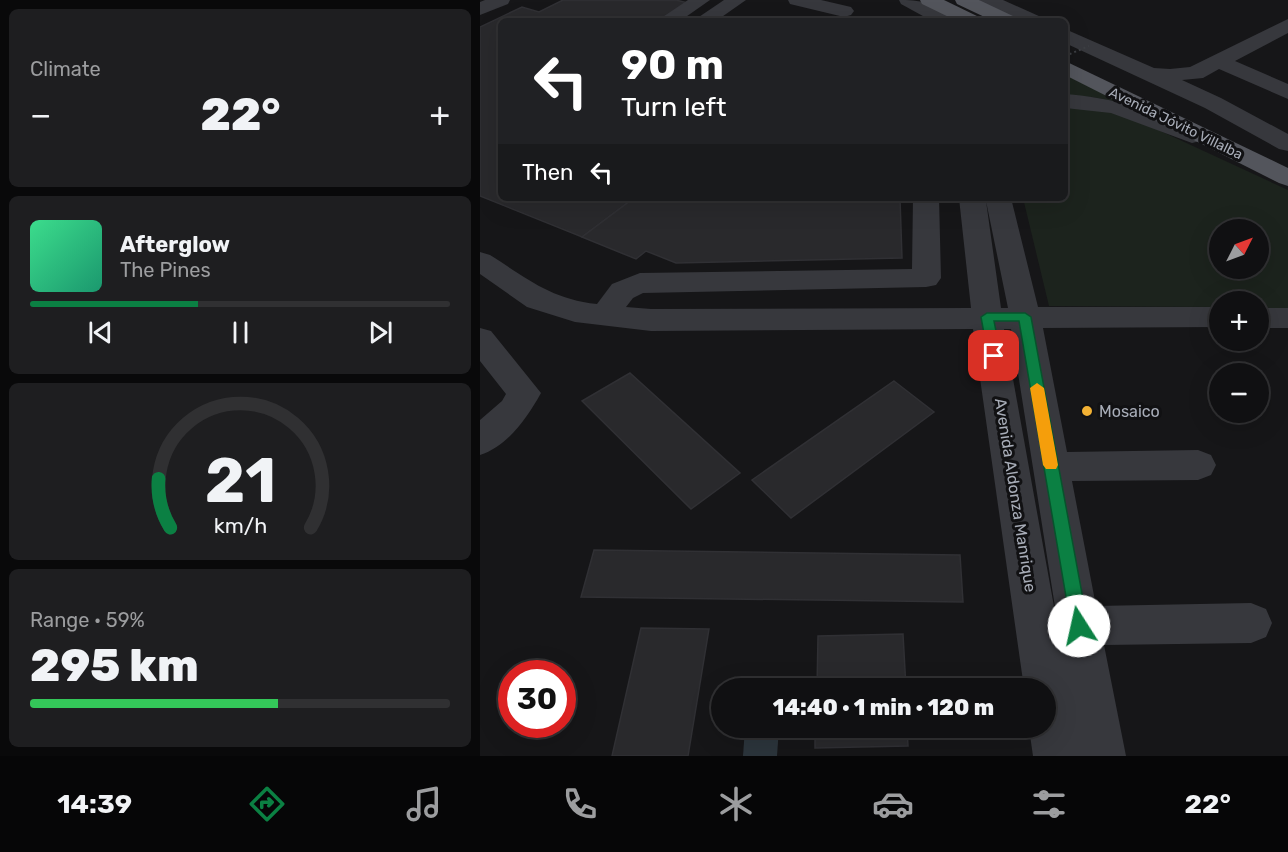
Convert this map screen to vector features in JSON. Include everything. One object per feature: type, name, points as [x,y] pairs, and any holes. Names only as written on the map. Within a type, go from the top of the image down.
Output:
[{"type":"main road","points":[[929,0],[966,18]]},
{"type":"main road","points":[[964,0],[1000,7]]},
{"type":"main road","name":"Avenida Jóvito Villalba","points":[[1068,50],[1282,167]]},
{"type":"main road","name":"Avenida Jóvito Villalba","points":[[1068,68],[1282,167]]},
{"type":"street","points":[[480,9],[501,0]]},
{"type":"street","points":[[671,18],[701,0]]},
{"type":"street","points":[[708,18],[737,0]]},
{"type":"street","points":[[797,0],[845,11]]},
{"type":"street","points":[[920,0],[940,18]]},
{"type":"street","points":[[900,3],[937,18]]},
{"type":"street","points":[[900,3],[910,18]]},
{"type":"street","points":[[1000,7],[1027,18]]},
{"type":"street","points":[[1213,103],[1202,88],[1206,77],[1223,63],[1288,25]]},
{"type":"street","name":"Avenida Jóvito Villalba","points":[[1068,36],[1213,103],[1288,144]]},
{"type":"street","points":[[1149,74],[1195,73],[1288,36]]},
{"type":"street","points":[[1223,63],[1288,92]]},
{"type":"street","points":[[1068,101],[1094,101],[1132,110],[1282,167]]},
{"type":"street","points":[[607,315],[615,297],[625,288],[640,283],[926,278],[926,201]]},
{"type":"street","name":"Avenida Aldonza Manrique","points":[[972,201],[987,317],[1057,756]]},
{"type":"street","points":[[999,201],[1025,317],[1102,756]]},
{"type":"street","points":[[480,261],[538,300],[575,312],[651,320],[1209,317]]},
{"type":"street","points":[[1269,318],[1288,318]]},
{"type":"street","points":[[480,339],[524,393],[514,410],[480,441]]},
{"type":"street","points":[[1051,467],[1198,465]]},
{"type":"street","points":[[1079,626],[1251,623]]},
{"type":"path","points":[[1068,55],[1089,46]]},
{"type":"shaded area","points":[[1068,74],[1128,104],[1092,97],[1068,96]]},
{"type":"shaded area","points":[[1099,108],[1128,116],[1288,190],[1288,308],[1269,308],[1269,291],[1209,291],[1209,307],[1049,306],[1024,201],[1068,201],[1068,109]]},
{"type":"shaded area","points":[[744,738],[778,738],[777,756],[743,756]]},
{"type":"building","points":[[563,0],[676,0],[688,3],[662,18],[499,18],[522,7],[539,12]]},
{"type":"building","points":[[498,18],[498,201],[630,201],[582,237],[480,196],[480,27]]},
{"type":"building","points":[[630,201],[900,201],[902,258],[676,263],[646,251],[636,259],[582,237]]},
{"type":"building","points":[[630,373],[740,473],[691,509],[582,401]]},
{"type":"building","points":[[894,381],[934,412],[791,518],[752,480]]},
{"type":"building","points":[[594,550],[960,555],[963,602],[581,597]]},
{"type":"building","points":[[641,628],[709,629],[688,756],[612,756]]},
{"type":"building","points":[[903,634],[905,678],[817,678],[818,636]]},
{"type":"building","points":[[815,738],[908,738],[908,746],[815,748]]},
{"type":"slow traffic","points":[[1037,388],[1051,465]]},
{"type":"place","name":"Mosaico","points":[[1087,411]]},
{"type":"route","points":[[994,356],[987,317],[1025,317],[1079,626]]}]
